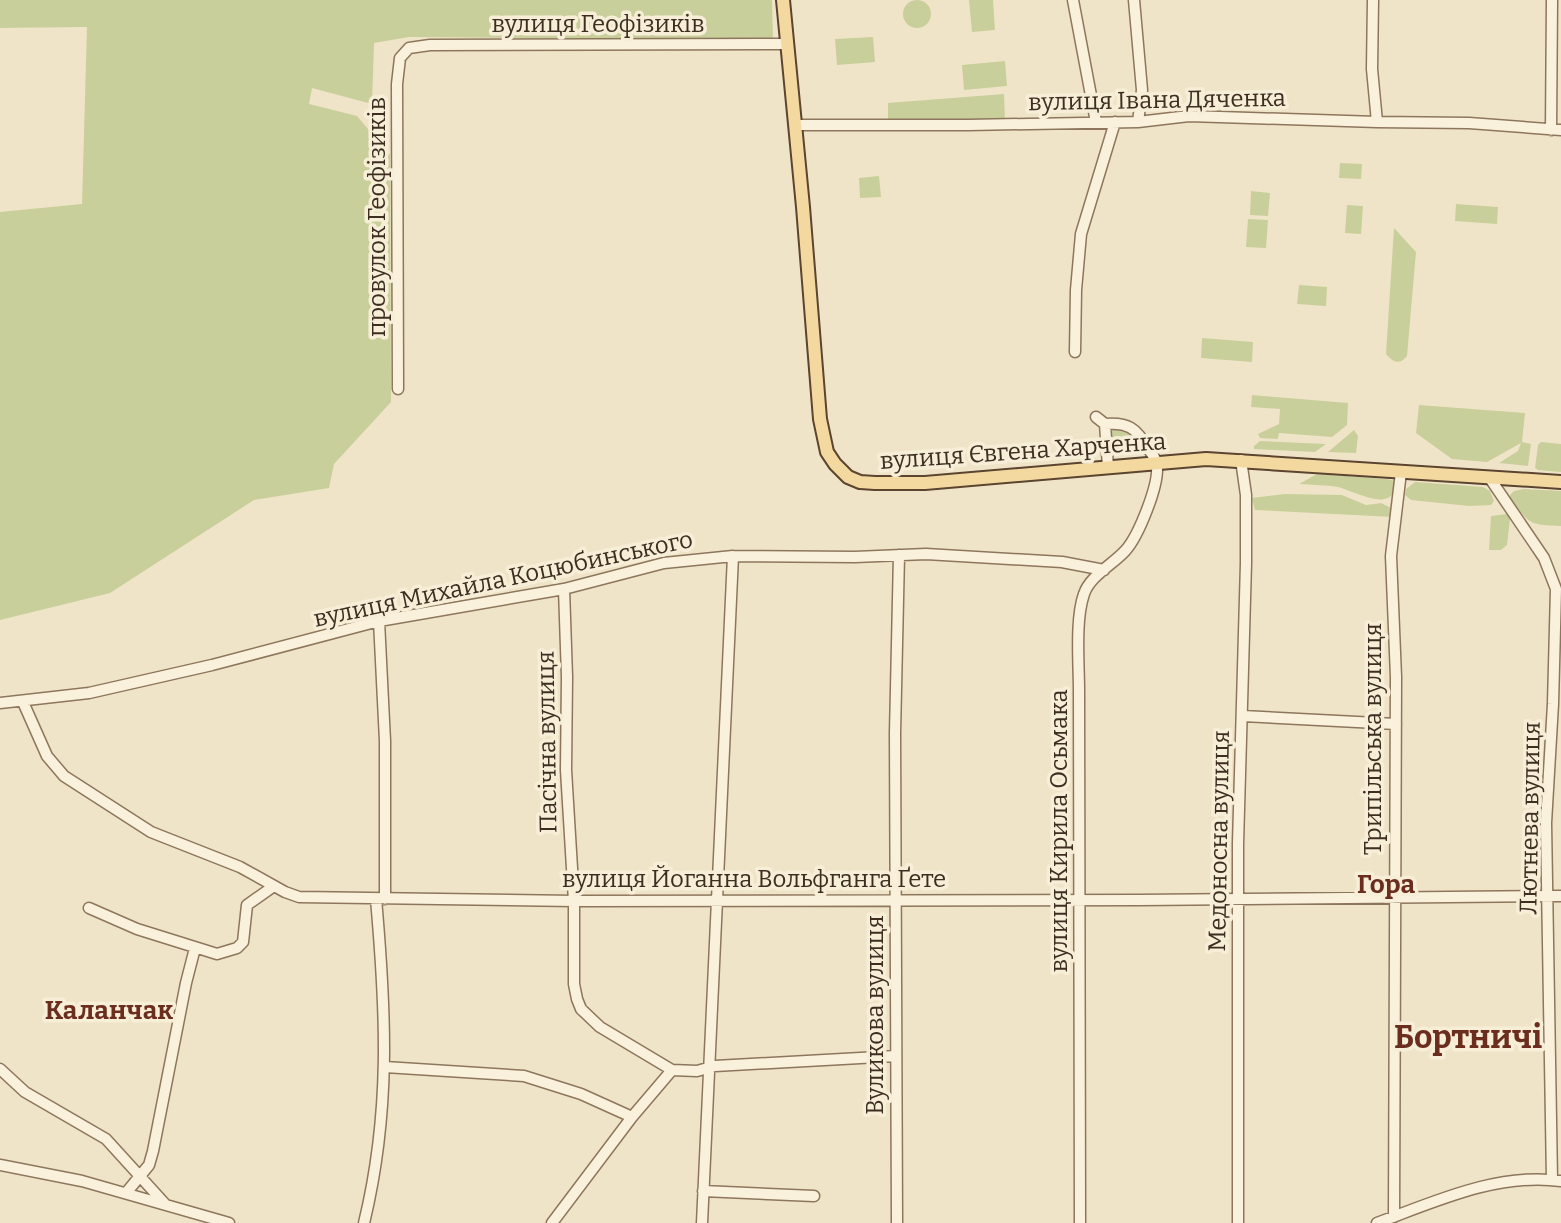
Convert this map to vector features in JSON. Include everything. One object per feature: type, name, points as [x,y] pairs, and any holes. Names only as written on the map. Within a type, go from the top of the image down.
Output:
[{"type":"main road","name":"вулиця Євгена Харченка","points":[[783,0],[820,419],[827,452],[848,477],[860,482],[925,483],[1206,459],[1561,482]]},
{"type":"street","points":[[1073,0],[1096,122]]},
{"type":"street","points":[[1134,0],[1142,90],[1138,122]]},
{"type":"street","points":[[1373,0],[1372,69],[1377,122]]},
{"type":"street","points":[[1552,0],[1556,130]]},
{"type":"street","name":"вулиця Геофізиків","points":[[409,48],[430,45],[572,43],[786,44]]},
{"type":"street","name":"провулок Геофізиків","points":[[398,389],[397,84],[400,58],[409,48]]},
{"type":"street","name":"вулиця Івана Дяченка","points":[[795,125],[1138,122],[1189,116],[1469,123],[1556,130]]},
{"type":"street","points":[[1076,352],[1076,290],[1081,234],[1115,122]]},
{"type":"street","points":[[1108,467],[1101,421],[1122,423],[1139,433],[1157,463]]},
{"type":"street","name":"Медоносна вулиця","points":[[1238,1223],[1238,898],[1246,495],[1241,460]]},
{"type":"street","name":"вулиця Кирила Осьмака","points":[[1080,1223],[1081,607],[1084,592],[1125,551],[1137,535],[1152,497],[1157,463]]},
{"type":"street","name":"Трипільська вулиця","points":[[1394,1217],[1396,724],[1391,556],[1401,472]]},
{"type":"street","name":"Лютнева вулиця","points":[[1489,477],[1525,528],[1553,578],[1556,589],[1556,724],[1546,823],[1546,897],[1557,1180]]},
{"type":"street","name":"вулиця Михайла Коцюбинського","points":[[0,704],[89,692],[212,665],[379,621],[564,589],[664,563],[733,556],[818,558],[926,554],[1062,562],[1104,570]]},
{"type":"street","name":"Вуликова вулиця","points":[[897,1223],[895,733],[899,555]]},
{"type":"street","points":[[702,1223],[733,556]]},
{"type":"street","name":"Пасічна вулиця","points":[[564,589],[566,770],[574,901],[574,984],[577,999],[581,1009],[600,1027],[672,1070]]},
{"type":"street","points":[[364,1223],[374,1178],[385,1067],[381,899],[385,741],[379,621]]},
{"type":"street","name":"вулиця Йоганна Вольфганга Ґете","points":[[23,702],[47,756],[64,776],[151,832],[240,867],[299,897],[574,901],[1561,897]]},
{"type":"street","points":[[1243,716],[1396,724]]},
{"type":"street","points":[[89,908],[136,929],[217,954],[237,948],[243,942],[247,905],[274,886]]},
{"type":"street","points":[[125,1193],[149,1165],[153,1151],[195,948]]},
{"type":"street","points":[[552,1223],[632,1117],[672,1070],[697,1071],[715,1066],[896,1056]]},
{"type":"street","points":[[385,1067],[524,1076],[581,1094],[632,1117]]},
{"type":"street","points":[[0,1069],[25,1092],[106,1139],[166,1205]]},
{"type":"street","points":[[0,1165],[82,1181],[229,1223]]},
{"type":"street","points":[[1377,1223],[1460,1193],[1491,1185],[1557,1180]]},
{"type":"street","points":[[703,1191],[814,1196]]},
{"type":"green space","points":[[0,0],[772,0],[773,40],[409,37],[374,43],[372,104],[312,88],[309,104],[357,116],[390,155],[391,402],[334,464],[329,488],[254,500],[110,593],[0,620],[0,212],[82,204],[87,27],[0,28]]},
{"type":"green space","points":[[917,0],[927,4],[931,14],[927,24],[917,28],[907,24],[903,14],[907,4]]},
{"type":"green space","points":[[969,0],[993,0],[995,30],[972,32]]},
{"type":"green space","points":[[873,37],[875,62],[837,65],[835,39]]},
{"type":"green space","points":[[1005,61],[1007,86],[964,90],[962,65]]},
{"type":"green space","points":[[1004,94],[1005,121],[888,121],[888,103]]},
{"type":"green space","points":[[1340,163],[1362,164],[1361,179],[1339,178]]},
{"type":"green space","points":[[879,176],[881,197],[860,198],[859,178]]},
{"type":"green space","points":[[1251,191],[1270,193],[1268,216],[1250,215]]},
{"type":"green space","points":[[1456,204],[1498,207],[1497,224],[1455,221]]},
{"type":"green space","points":[[1347,205],[1363,206],[1361,234],[1345,233]]},
{"type":"green space","points":[[1248,219],[1268,220],[1266,248],[1246,247]]},
{"type":"green space","points":[[1394,228],[1416,252],[1407,356],[1399,362],[1386,354]]},
{"type":"green space","points":[[1299,285],[1327,287],[1326,306],[1297,304]]},
{"type":"green space","points":[[1202,338],[1253,342],[1252,362],[1201,358]]},
{"type":"green space","points":[[1252,395],[1348,403],[1347,425],[1332,437],[1279,433],[1278,439],[1260,438],[1258,434],[1279,424],[1280,409],[1251,407]]},
{"type":"green space","points":[[1419,405],[1525,413],[1522,442],[1531,444],[1528,466],[1499,463],[1518,451],[1521,443],[1487,462],[1452,459],[1416,433]]},
{"type":"green space","points":[[1119,427],[1136,436],[1143,453],[1110,455],[1108,429]]},
{"type":"green space","points":[[1354,430],[1358,436],[1356,453],[1328,452]]},
{"type":"green space","points":[[1260,441],[1326,444],[1315,452],[1254,449]]},
{"type":"green space","points":[[1541,442],[1561,444],[1561,472],[1535,468],[1538,445]]},
{"type":"green space","points":[[1317,474],[1387,479],[1395,481],[1394,491],[1389,497],[1373,499],[1338,487],[1299,484]]},
{"type":"green space","points":[[1415,482],[1483,487],[1490,491],[1494,501],[1491,505],[1469,506],[1411,500],[1405,495],[1406,489]]},
{"type":"green space","points":[[1514,491],[1561,491],[1561,526],[1535,524],[1526,518],[1510,499]]},
{"type":"green space","points":[[1285,494],[1342,495],[1366,505],[1381,503],[1393,509],[1393,517],[1255,510],[1252,498]]},
{"type":"green space","points":[[1507,514],[1510,519],[1507,545],[1501,550],[1489,550],[1491,516]]},
{"type":"district","name":"Гора","points":[[1386,884]]},
{"type":"district","name":"Каланчак","points":[[109,1010]]},
{"type":"district","name":"Бортничі","points":[[1468,1037]]}]
